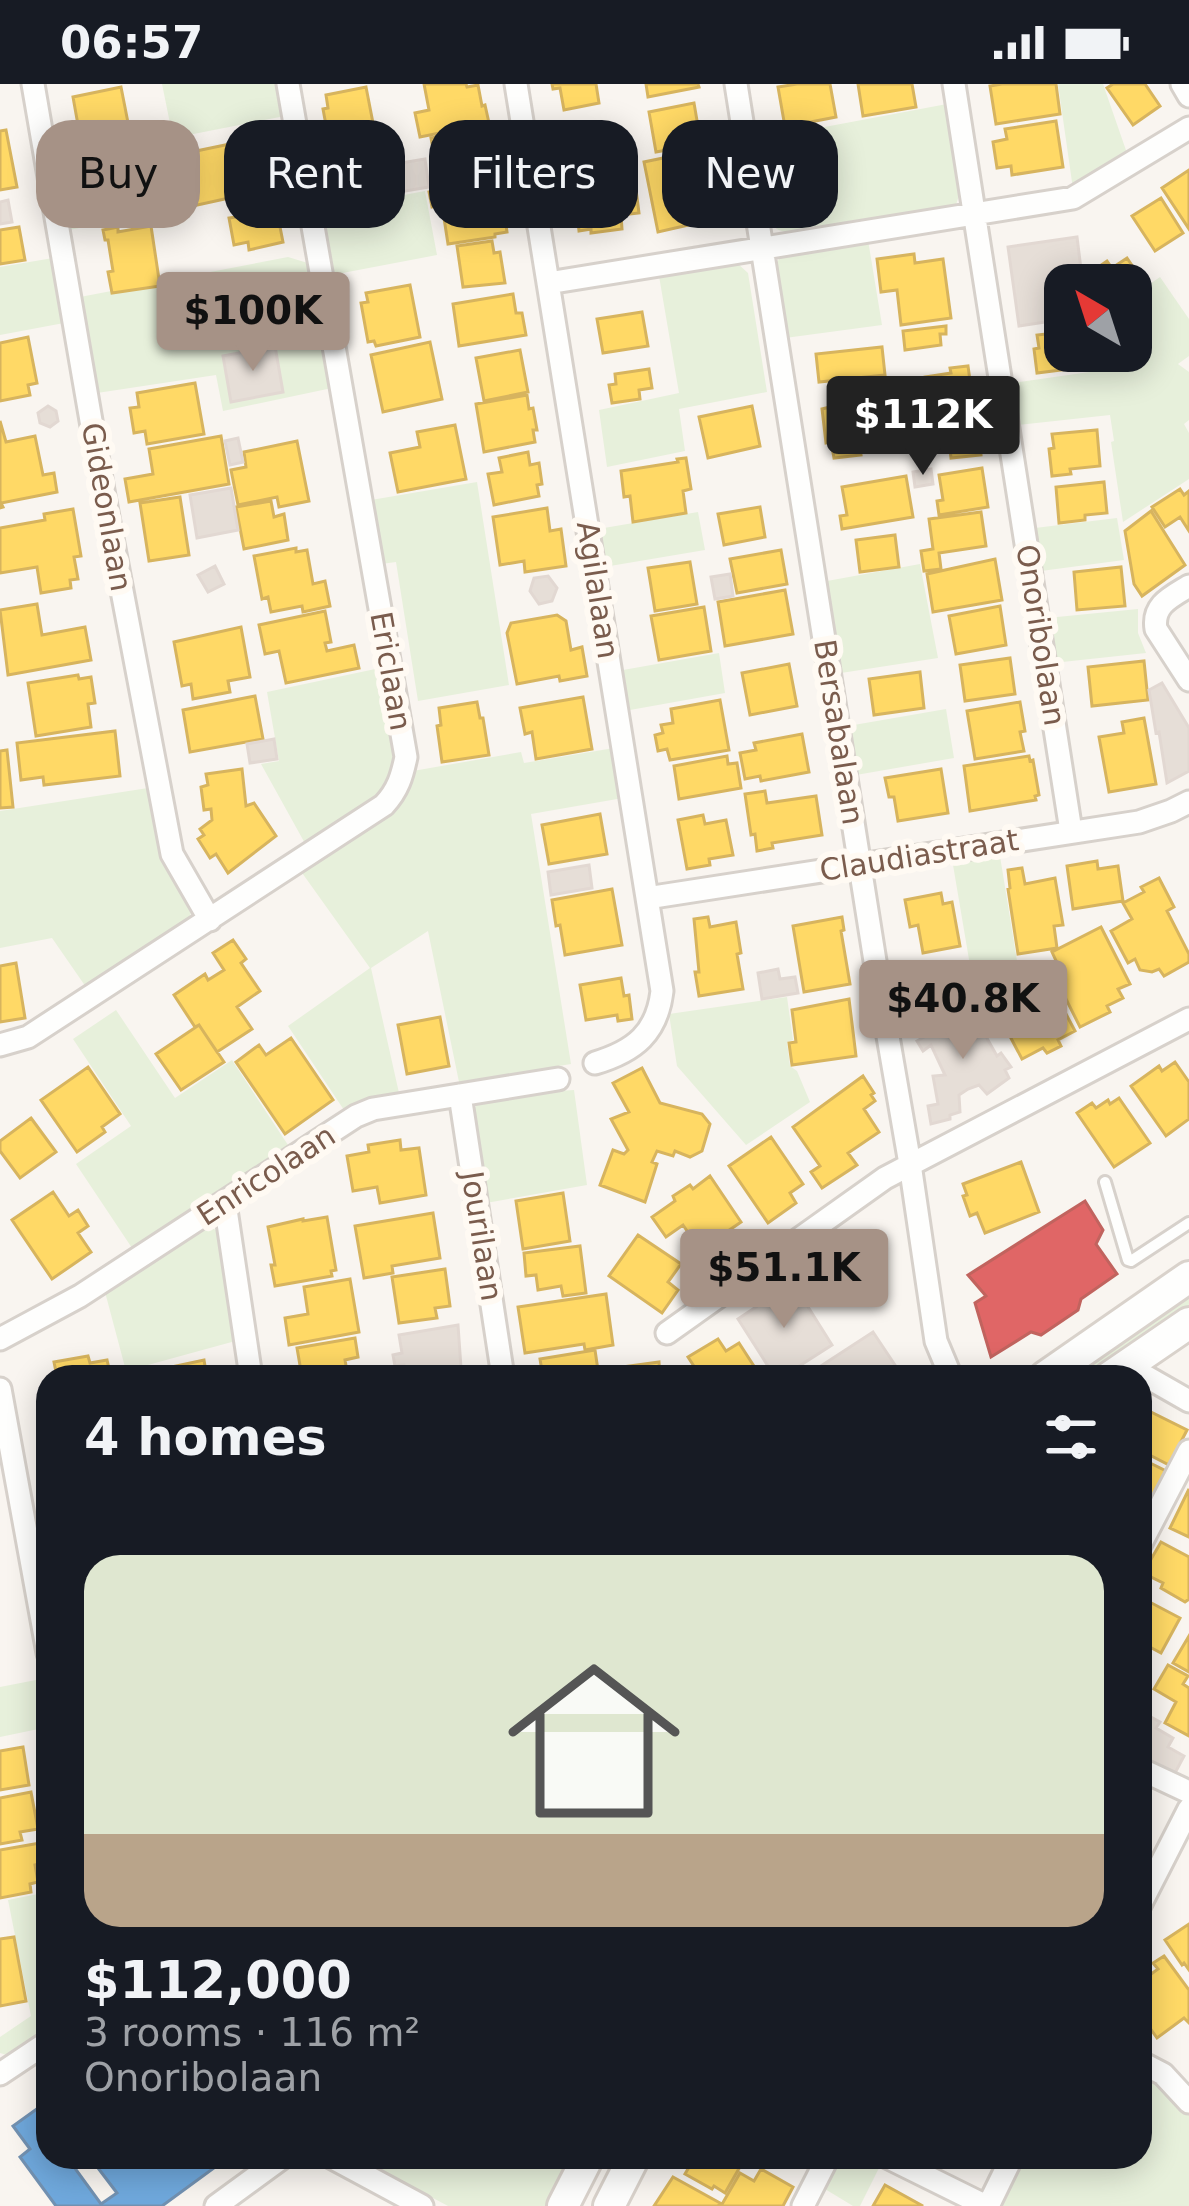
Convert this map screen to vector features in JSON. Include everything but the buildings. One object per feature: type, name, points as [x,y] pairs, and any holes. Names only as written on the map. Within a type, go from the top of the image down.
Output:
[{"type":"main road","points":[[1062,1365],[1189,1277]]},
{"type":"main road","points":[[1127,1365],[1189,1323]]},
{"type":"main road","points":[[563,2206],[582,2169]]},
{"type":"main road","points":[[609,2206],[628,2169]]},
{"type":"street","name":"Gideonlaan","points":[[33,84],[172,854],[210,920]]},
{"type":"street","name":"Ericlaan","points":[[0,1046],[28,1037],[384,806],[403,776],[406,757],[288,84]]},
{"type":"street","name":"Agilalaan","points":[[517,84],[662,991],[658,1018],[632,1048],[595,1063]]},
{"type":"street","name":"Bersabalaan","points":[[736,84],[936,1341],[946,1365]]},
{"type":"street","name":"Onoribolaan","points":[[953,84],[1071,831]]},
{"type":"street","points":[[1181,84],[1189,96]]},
{"type":"street","points":[[548,283],[1073,198],[1189,128]]},
{"type":"street","points":[[1189,586],[1158,608],[1155,616],[1156,629],[1189,680]]},
{"type":"street","name":"Claudiastraat","points":[[647,898],[1139,822],[1189,802]]},
{"type":"street","points":[[667,1333],[885,1178],[1189,1019]]},
{"type":"street","name":"Enricolaan","points":[[0,1340],[80,1296],[356,1116],[373,1109],[558,1079]]},
{"type":"street","name":"Jourilaan","points":[[460,1095],[501,1365]]},
{"type":"street","points":[[224,1203],[249,1365]]},
{"type":"street","points":[[1152,1385],[1189,1401]]},
{"type":"street","points":[[0,1389],[36,1587]]},
{"type":"street","points":[[1152,1522],[1189,1451]]},
{"type":"street","points":[[1152,1775],[1189,1792]]},
{"type":"street","points":[[1152,1881],[1189,1809]]},
{"type":"street","points":[[0,2074],[36,2050]]},
{"type":"street","points":[[1152,2069],[1189,2101]]},
{"type":"street","points":[[218,2205],[267,2169]]},
{"type":"street","points":[[353,2169],[422,2206]]},
{"type":"street","points":[[803,2206],[822,2169]]},
{"type":"street","points":[[911,2169],[987,2206],[1006,2169]]},
{"type":"lane","points":[[1105,1182],[1128,1260],[1189,1223]]},
{"type":"green space","points":[[162,84],[279,84],[285,116],[224,120],[224,128],[200,133],[200,120],[169,120]]},
{"type":"green space","points":[[1058,84],[1103,84],[1128,156],[1073,189]]},
{"type":"green space","points":[[947,104],[960,192],[956,205],[838,224],[838,125]]},
{"type":"green space","points":[[425,191],[437,255],[332,275],[323,228],[405,228],[405,195]]},
{"type":"green space","points":[[868,240],[882,325],[785,338],[775,265],[782,255]]},
{"type":"green space","points":[[288,257],[311,264],[332,388],[223,411],[216,375],[97,393],[80,297]]},
{"type":"green space","points":[[53,258],[64,323],[0,335],[0,267]]},
{"type":"green space","points":[[737,263],[748,273],[767,392],[679,409],[685,451],[607,467],[599,410],[679,393],[659,276]]},
{"type":"green space","points":[[1160,277],[1189,319],[1189,356],[1178,364],[1189,372],[1189,420],[1184,424],[1189,433],[1189,479],[1123,522],[1110,415],[1018,425],[1013,383],[1089,372],[1152,372],[1152,283]]},
{"type":"green space","points":[[477,482],[509,685],[418,701],[396,562],[381,564],[371,500]]},
{"type":"green space","points":[[698,512],[705,550],[604,567],[598,529]]},
{"type":"green space","points":[[1117,518],[1124,560],[1041,571],[1035,528]]},
{"type":"green space","points":[[920,564],[938,658],[841,673],[827,581]]},
{"type":"green space","points":[[1138,609],[1138,633],[1146,653],[1053,663],[1047,618]]},
{"type":"green space","points":[[719,653],[725,693],[630,710],[623,670]]},
{"type":"green space","points":[[380,668],[394,740],[391,774],[365,811],[307,847],[261,764],[279,761],[267,692]]},
{"type":"green space","points":[[946,709],[954,758],[856,775],[848,726]]},
{"type":"green space","points":[[614,748],[623,798],[531,814],[571,1064],[459,1082],[428,931],[371,968],[399,1093],[370,1100],[346,1113],[288,1026],[370,968],[300,870],[413,771],[521,752],[524,763]]},
{"type":"green space","points":[[148,788],[161,853],[191,913],[186,924],[88,990],[52,938],[0,948],[0,811]]},
{"type":"green space","points":[[999,850],[1018,967],[975,995],[952,859]]},
{"type":"green space","points":[[787,997],[793,1040],[787,1042],[790,1066],[797,1071],[810,1102],[746,1145],[677,1066],[669,1014]]},
{"type":"green space","points":[[116,1010],[175,1098],[232,1060],[290,1148],[134,1251],[76,1164],[131,1126],[73,1039]]},
{"type":"green space","points":[[574,1090],[587,1185],[486,1203],[476,1104],[487,1096]]},
{"type":"green space","points":[[207,1225],[219,1232],[239,1340],[148,1365],[124,1365],[105,1292]]},
{"type":"green space","points":[[1189,1292],[1189,1314],[1111,1365],[1083,1365]]},
{"type":"green space","points":[[36,1680],[36,1730],[0,1737],[0,1687]]},
{"type":"green space","points":[[36,1894],[36,2039],[10,2056],[0,2053],[0,2037],[31,2016],[8,1900]]},
{"type":"green space","points":[[1152,2079],[1189,2115],[1189,2206],[998,2206],[1017,2169],[1152,2169]]},
{"type":"green space","points":[[379,2169],[567,2169],[548,2206],[448,2206]]},
{"type":"green space","points":[[829,2169],[878,2169],[860,2206],[820,2186]]}]
